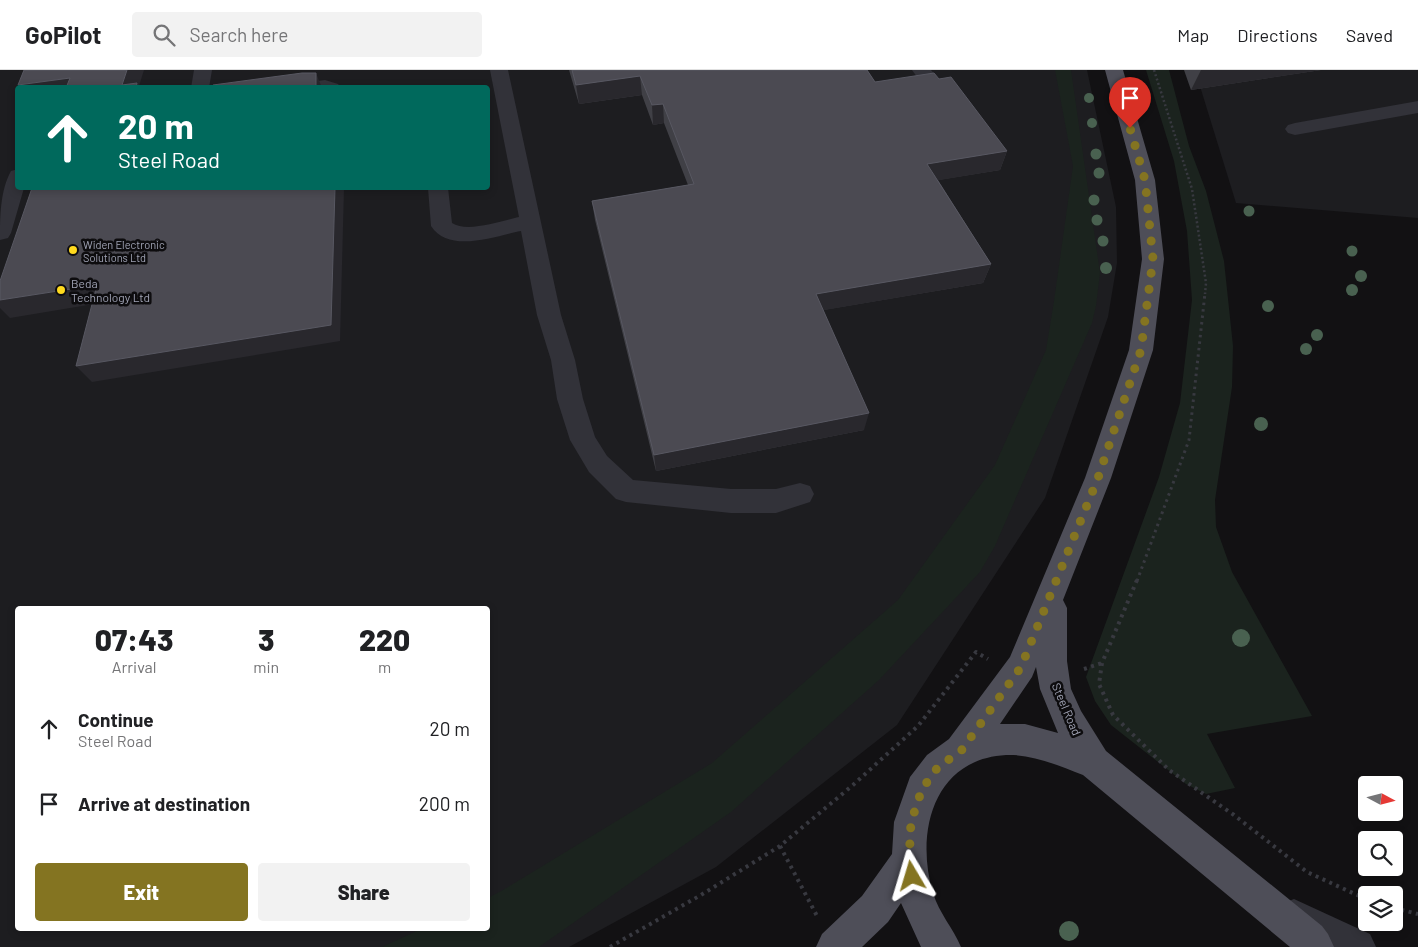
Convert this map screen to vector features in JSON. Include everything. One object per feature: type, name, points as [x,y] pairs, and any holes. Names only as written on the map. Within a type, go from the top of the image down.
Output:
[{"type":"main road","name":"Steel Road","points":[[961,751],[1021,667],[1098,478],[1141,350],[1153,259],[1145,180],[1114,70]]},
{"type":"main road","name":"Steel Road","points":[[1052,591],[1051,644],[1054,680],[1069,722],[1094,763]]},
{"type":"main road","points":[[942,947],[928,925],[916,893],[909,860],[911,822],[922,789],[938,767],[961,751],[983,743],[1006,739],[1026,740],[1069,752],[1094,763],[1308,939],[1315,947]]},
{"type":"main road","points":[[828,934],[875,909],[909,860]]},
{"type":"street","points":[[200,85],[203,70]]},
{"type":"street","points":[[499,70],[534,250],[549,315],[563,360],[570,399],[583,440],[598,464],[626,491],[731,502],[776,501],[800,494]]},
{"type":"street","points":[[1295,128],[1418,107]]},
{"type":"street","points":[[0,233],[15,185]]},
{"type":"street","points":[[438,190],[442,226],[450,233],[470,234],[529,222]]},
{"type":"street","points":[[1261,901],[1357,947]]},
{"type":"path","points":[[1154,70],[1192,189],[1206,283],[1189,440],[1148,554],[1102,663],[1099,684],[1113,715],[1169,770],[1234,815],[1307,872],[1358,894]]},
{"type":"path","points":[[610,947],[701,895],[780,846],[853,785],[918,726],[976,652],[1015,676]]},
{"type":"path","points":[[1054,680],[1102,663]]},
{"type":"path","points":[[780,846],[828,934]]},
{"type":"path","points":[[1403,910],[1418,914]]},
{"type":"shaded area","points":[[0,70],[1087,70],[1116,207],[1117,263],[1108,317],[1045,498],[897,725],[716,867],[569,947],[0,947]]},
{"type":"shaded area","points":[[1055,70],[1071,70],[1100,273],[1096,306],[1092,323],[995,546],[980,572],[879,680],[731,812],[539,947],[382,947],[417,931],[490,931],[490,897],[712,763],[898,600],[995,465],[1046,350],[1073,166]]},
{"type":"shaded area","points":[[1146,70],[1169,70],[1189,146],[1206,191],[1224,261],[1233,346],[1232,387],[1215,500],[1216,527],[1232,572],[1312,716],[1207,734],[1235,788],[1206,794],[1186,784],[1111,725],[1095,701],[1086,677],[1159,477],[1180,403],[1192,300],[1187,231],[1174,161]]},
{"type":"shaded area","points":[[1195,70],[1418,70],[1418,218],[1236,203]]},
{"type":"building","points":[[24,70],[127,70],[122,85],[67,85],[70,78],[18,85]]},
{"type":"building","points":[[572,70],[867,70],[875,82],[934,73],[939,79],[951,77],[1007,151],[927,164],[991,264],[816,294],[869,413],[654,455],[592,201],[694,184],[663,104],[652,105],[640,76],[576,85]]},
{"type":"building","points":[[302,73],[316,73],[316,85],[213,85]]},
{"type":"building","points":[[31,190],[335,190],[331,325],[76,366],[97,285],[0,300],[0,281]]},
{"type":"place","name":"Widen Electronic Solutions Ltd","points":[[73,250]]},
{"type":"place","name":"Beda Technology Ltd","points":[[61,290]]},
{"type":"route","points":[[912,876],[909,860],[911,822],[922,789],[938,767],[961,751],[1021,667],[1098,478],[1141,350],[1153,259],[1145,180],[1130,128]]}]
